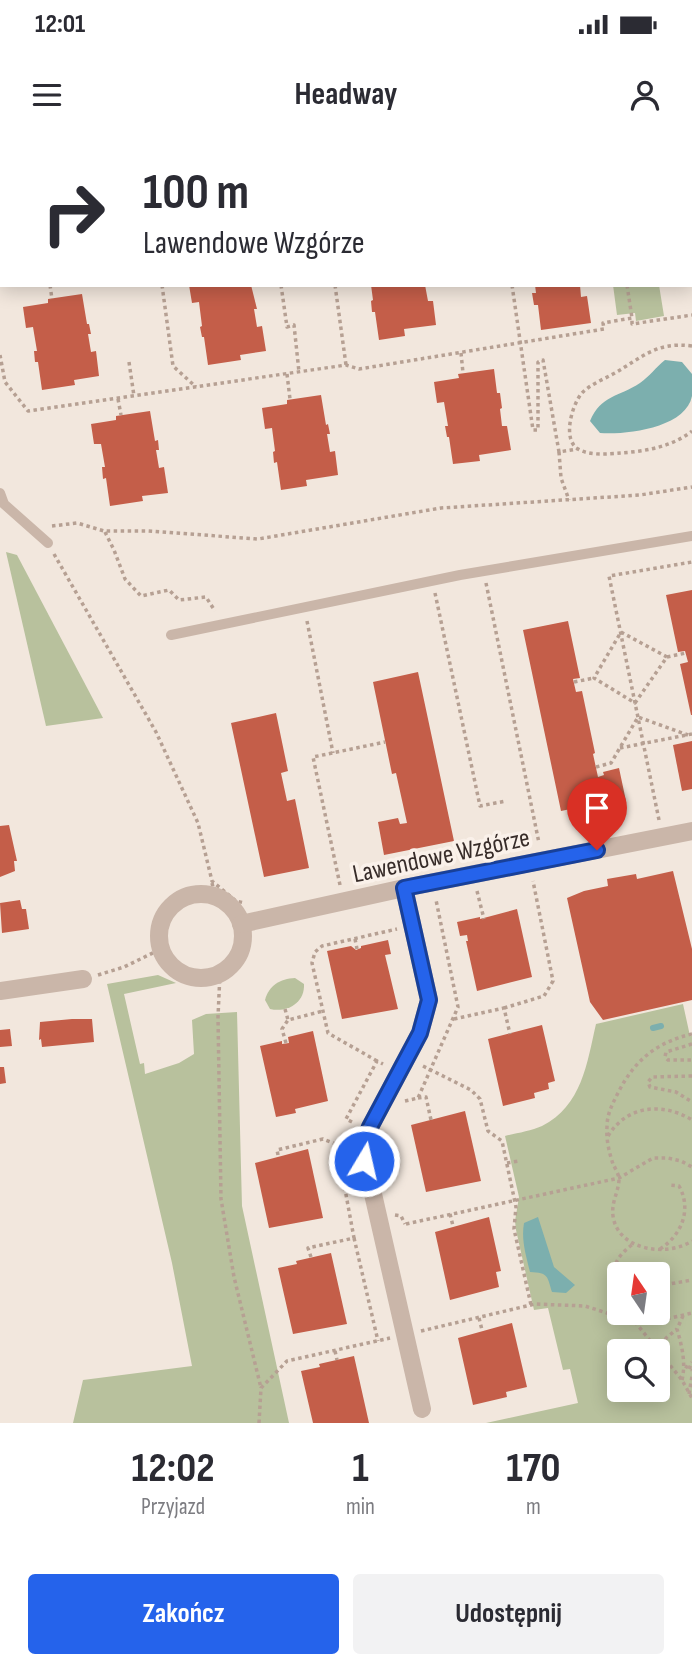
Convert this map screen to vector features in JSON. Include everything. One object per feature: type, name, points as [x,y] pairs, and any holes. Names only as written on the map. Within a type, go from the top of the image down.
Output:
[{"type":"street","name":"Lawendowe Wzgórze","points":[[241,924],[404,888],[692,831]]},
{"type":"street","points":[[213,888],[236,912],[241,924],[243,939],[239,953],[232,965],[220,973],[192,977],[173,966],[161,949],[161,922],[167,911],[188,895],[202,894],[213,888]]},
{"type":"street","points":[[404,888],[429,1000],[420,1033],[364,1141],[364,1161],[385,1222],[404,1335],[422,1409]]},
{"type":"street","points":[[0,990],[83,979]]},
{"type":"lane","points":[[0,494],[4,504],[48,544]]},
{"type":"lane","points":[[171,635],[484,571],[692,536]]},
{"type":"path","points":[[50,287],[52,299]]},
{"type":"path","points":[[162,287],[173,366],[196,387]]},
{"type":"path","points":[[281,287],[287,327],[294,325],[299,372]]},
{"type":"path","points":[[335,287],[346,365]]},
{"type":"path","points":[[512,287],[533,430],[538,429],[538,362],[543,360],[561,478],[569,500]]},
{"type":"path","points":[[627,287],[632,324],[692,315]]},
{"type":"path","points":[[0,355],[5,382],[28,411],[346,365],[359,369],[604,329],[603,323],[632,318]]},
{"type":"path","points":[[577,449],[572,442],[571,416],[583,392],[647,351],[663,347],[692,346]]},
{"type":"path","points":[[461,353],[463,373]]},
{"type":"path","points":[[129,362],[134,396]]},
{"type":"path","points":[[287,374],[290,400]]},
{"type":"path","points":[[118,399],[121,415]]},
{"type":"path","points":[[559,452],[577,449],[590,453],[636,452],[682,439],[692,431]]},
{"type":"path","points":[[31,528],[77,523],[104,531],[148,531],[258,539],[441,508],[640,495],[692,487]]},
{"type":"path","points":[[104,531],[125,579],[141,596],[169,590],[179,600],[206,597],[223,624]]},
{"type":"path","points":[[48,544],[156,732],[198,823],[213,888],[236,901],[256,906]]},
{"type":"path","points":[[659,820],[609,576],[692,562]]},
{"type":"path","points":[[484,571],[540,845]]},
{"type":"path","points":[[433,581],[480,806],[506,801]]},
{"type":"path","points":[[304,607],[334,753]]},
{"type":"path","points":[[621,632],[667,657],[686,653]]},
{"type":"path","points":[[594,678],[621,632]]},
{"type":"path","points":[[635,703],[667,657]]},
{"type":"path","points":[[574,682],[594,678],[635,703]]},
{"type":"path","points":[[638,717],[690,734]]},
{"type":"path","points":[[596,767],[611,763],[638,717]]},
{"type":"path","points":[[620,747],[690,734]]},
{"type":"path","points":[[340,888],[313,757],[385,741]]},
{"type":"path","points":[[454,1019],[544,996],[553,981],[533,880]]},
{"type":"path","points":[[477,891],[484,919]]},
{"type":"path","points":[[389,1067],[328,1033],[313,963],[315,953],[323,946],[402,928]]},
{"type":"path","points":[[355,939],[357,949]]},
{"type":"path","points":[[83,979],[124,967],[161,949]]},
{"type":"path","points":[[220,973],[218,1017],[221,1199],[234,1277],[261,1388],[259,1423]]},
{"type":"path","points":[[504,1008],[510,1034]]},
{"type":"path","points":[[285,1009],[288,1020]]},
{"type":"path","points":[[286,1044],[282,1029],[288,1020],[323,1011]]},
{"type":"path","points":[[692,1034],[667,1041],[635,1065],[609,1111],[607,1138],[609,1152],[619,1178],[612,1204],[613,1218],[619,1231],[634,1244],[658,1250],[676,1249],[692,1241]]},
{"type":"path","points":[[692,1044],[666,1052],[666,1057],[668,1060],[692,1060]]},
{"type":"path","points":[[406,1059],[471,1090],[480,1098],[488,1131],[502,1141],[515,1200],[514,1229],[531,1305]]},
{"type":"path","points":[[360,1125],[346,1119],[377,1061]]},
{"type":"path","points":[[418,1098],[431,1071]]},
{"type":"path","points":[[692,1076],[652,1077],[648,1082],[650,1087],[676,1093],[692,1102]]},
{"type":"path","points":[[397,1103],[426,1097],[431,1120]]},
{"type":"path","points":[[607,1138],[615,1125],[629,1115],[649,1109],[667,1108],[692,1120]]},
{"type":"path","points":[[278,1155],[277,1150],[323,1139],[353,1150]]},
{"type":"path","points":[[337,1146],[336,1153],[378,1341]]},
{"type":"path","points":[[385,1222],[405,1224],[619,1178],[653,1158],[668,1158],[692,1167]]},
{"type":"path","points":[[507,1163],[519,1161]]},
{"type":"path","points":[[658,1250],[680,1232],[690,1209],[685,1192],[679,1186],[669,1185]]},
{"type":"path","points":[[450,1214],[453,1226]]},
{"type":"path","points":[[385,1222],[401,1216],[405,1224]]},
{"type":"path","points":[[311,1257],[308,1248],[354,1238]]},
{"type":"path","points":[[617,1262],[625,1250],[634,1244]]},
{"type":"path","points":[[670,1284],[692,1280]]},
{"type":"path","points":[[261,1388],[288,1361],[531,1305],[563,1303],[607,1313]]},
{"type":"path","points":[[670,1318],[692,1313]]},
{"type":"path","points":[[666,1339],[677,1329],[683,1316]]},
{"type":"path","points":[[479,1318],[482,1330]]},
{"type":"path","points":[[638,1325],[649,1339]]},
{"type":"path","points":[[677,1329],[689,1368]]},
{"type":"path","points":[[335,1351],[337,1360]]},
{"type":"path","points":[[682,1380],[692,1362]]},
{"type":"path","points":[[670,1364],[691,1396]]},
{"type":"path","points":[[691,1396],[692,1376]]},
{"type":"green space","points":[[613,287],[659,287],[664,316],[636,321],[635,313],[617,315]]},
{"type":"green space","points":[[6,552],[17,555],[103,718],[46,726]]},
{"type":"green space","points":[[158,975],[176,983],[124,994],[140,1064],[144,1063],[145,1074],[179,1063],[194,1054],[192,1020],[206,1014],[237,1012],[242,1206],[289,1423],[73,1423],[83,1380],[192,1366],[172,1263],[107,984]]},
{"type":"green space","points":[[295,978],[304,984],[304,991],[298,1001],[288,1008],[270,1009],[265,1000],[269,990],[280,981]]},
{"type":"green space","points":[[683,1004],[692,1036],[692,1423],[486,1423],[578,1403],[570,1369],[563,1370],[548,1308],[534,1310],[516,1230],[519,1197],[505,1136],[542,1126],[566,1107],[581,1082],[596,1024]]},
{"type":"water","points":[[665,360],[682,362],[692,374],[692,396],[679,416],[639,431],[600,433],[590,421],[594,412],[605,401],[640,383]]},
{"type":"water","points":[[538,1217],[554,1267],[575,1285],[566,1293],[552,1292],[546,1276],[530,1272],[523,1229],[524,1223]]},
{"type":"building","points":[[189,287],[252,287],[257,309],[254,309],[257,327],[262,326],[266,351],[240,355],[241,360],[208,365],[200,327],[199,302],[192,303]]},
{"type":"building","points":[[371,287],[425,287],[428,301],[433,301],[436,325],[404,329],[405,336],[379,340],[375,312],[372,312]]},
{"type":"building","points":[[535,287],[580,287],[581,297],[587,296],[591,323],[541,330],[538,305],[534,305],[532,293],[536,293]]},
{"type":"building","points":[[82,294],[91,334],[88,334],[91,352],[96,351],[99,376],[74,380],[75,385],[42,390],[38,362],[35,362],[34,351],[37,351],[33,327],[26,328],[23,307],[48,303],[48,299]]},
{"type":"building","points":[[494,369],[497,393],[500,393],[502,426],[507,426],[511,450],[479,455],[480,461],[453,464],[445,426],[448,426],[444,402],[437,403],[434,382],[459,378],[458,374]]},
{"type":"building","points":[[321,395],[330,434],[327,434],[330,452],[335,451],[338,475],[306,480],[307,486],[281,490],[277,462],[274,463],[272,428],[265,429],[262,408],[287,404],[287,400]]},
{"type":"building","points":[[150,411],[155,441],[158,440],[159,450],[156,450],[159,468],[164,467],[168,493],[142,496],[143,501],[110,506],[106,478],[103,479],[102,467],[105,467],[101,444],[94,444],[91,424],[116,420],[116,416]]},
{"type":"building","points":[[692,590],[691,715],[680,664],[688,662],[685,651],[678,652],[666,595]]},
{"type":"building","points":[[568,621],[580,678],[573,679],[576,692],[582,691],[598,777],[604,775],[603,772],[619,768],[626,801],[581,811],[580,807],[561,811],[523,630]]},
{"type":"building","points":[[418,672],[454,841],[384,855],[378,822],[398,818],[400,824],[407,823],[396,773],[392,774],[373,682]]},
{"type":"building","points":[[276,713],[288,771],[281,773],[287,801],[295,799],[309,868],[264,877],[231,723]]},
{"type":"building","points":[[692,741],[692,789],[682,791],[673,745]]},
{"type":"building","points":[[9,825],[17,861],[14,861],[15,871],[0,877],[0,826]]},
{"type":"building","points":[[673,871],[692,949],[692,1000],[603,1020],[590,1002],[567,898],[608,886],[607,879],[636,874],[637,879]]},
{"type":"building","points":[[20,900],[22,909],[26,909],[29,929],[2,933],[0,903]]},
{"type":"building","points":[[517,909],[532,977],[477,991],[467,935],[460,936],[457,922]]},
{"type":"building","points":[[388,940],[391,954],[385,955],[398,1009],[342,1019],[327,951],[351,946],[356,950],[361,946]]},
{"type":"building","points":[[92,1019],[94,1042],[42,1047],[41,1039],[39,1040],[40,1022]]},
{"type":"building","points":[[542,1025],[555,1081],[548,1083],[549,1089],[534,1093],[535,1098],[503,1106],[488,1039]]},
{"type":"building","points":[[10,1029],[12,1046],[0,1047],[0,1030]]},
{"type":"building","points":[[313,1031],[328,1101],[276,1117],[260,1046],[282,1041],[282,1044],[289,1043],[288,1037]]},
{"type":"building","points":[[0,1067],[4,1067],[6,1083],[0,1084]]},
{"type":"building","points":[[465,1111],[481,1181],[426,1192],[411,1125]]},
{"type":"building","points":[[308,1149],[323,1218],[269,1228],[255,1163]]},
{"type":"building","points":[[489,1217],[501,1271],[496,1272],[499,1287],[450,1300],[435,1232]]},
{"type":"building","points":[[331,1253],[347,1324],[293,1334],[278,1268]]},
{"type":"building","points":[[512,1323],[527,1387],[506,1392],[507,1397],[473,1405],[458,1338]]},
{"type":"building","points":[[354,1356],[369,1423],[313,1423],[301,1371]]},
{"type":"waterway","points":[[653,1028],[661,1026]]},
{"type":"route","points":[[364,1161],[364,1141],[420,1033],[429,1000],[404,888],[597,850]]}]
